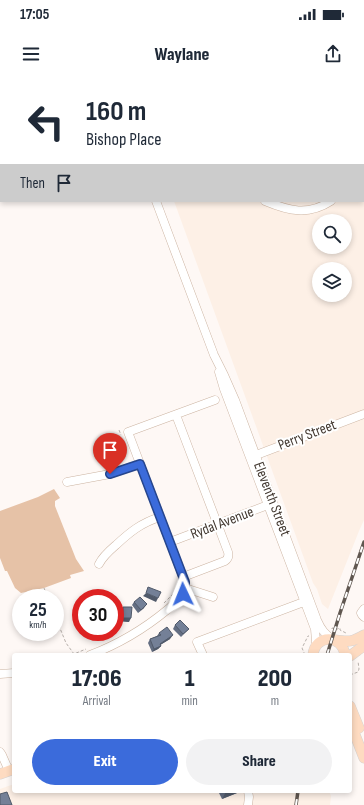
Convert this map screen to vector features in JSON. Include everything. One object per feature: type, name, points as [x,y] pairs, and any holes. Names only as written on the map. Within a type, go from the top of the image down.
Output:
[{"type":"main road","points":[[312,652],[317,644],[323,640],[349,641],[358,639],[364,635]]},
{"type":"main road","points":[[334,640],[342,646],[344,653]]},
{"type":"main road","points":[[352,654],[364,646]]},
{"type":"main road","points":[[352,713],[363,750]]},
{"type":"main road","points":[[352,726],[363,750]]},
{"type":"street","points":[[268,202],[284,208],[306,210],[317,208],[329,202]]},
{"type":"street","name":"Eleventh Street","points":[[156,203],[214,355],[224,389],[271,504],[307,601],[316,634],[316,642],[312,652]]},
{"type":"street","points":[[88,652],[107,649],[153,622],[174,604],[180,597],[181,588],[185,585],[140,464],[125,434],[215,400]]},
{"type":"street","name":"Perry Street","points":[[252,456],[364,414]]},
{"type":"street","points":[[176,415],[229,555],[227,560],[183,577]]},
{"type":"street","points":[[67,482],[110,474],[140,464]]},
{"type":"street","name":"Rydal Avenue","points":[[170,542],[271,504]]},
{"type":"street","points":[[99,564],[105,555],[131,532],[145,523],[160,517]]},
{"type":"street","points":[[181,588],[213,597]]},
{"type":"street","name":"Eleventh Street","points":[[307,601],[321,630],[334,640]]},
{"type":"street","points":[[202,653],[197,642],[307,601]]},
{"type":"street","points":[[364,609],[361,613],[364,617]]},
{"type":"street","points":[[0,674],[12,673]]},
{"type":"street","points":[[0,752],[8,771]]},
{"type":"street","points":[[248,793],[248,805]]},
{"type":"path","points":[[119,430],[125,434]]},
{"type":"path","points":[[164,603],[181,588]]},
{"type":"path","points":[[64,638],[73,653]]},
{"type":"shaded area","points":[[174,202],[364,202],[364,520],[328,609],[322,604],[317,589],[313,583]]},
{"type":"shaded area","points":[[54,489],[60,498],[55,501],[55,506],[76,559],[84,571],[70,575],[71,578],[44,588],[16,589],[7,571],[5,571],[0,558],[0,511],[38,497]]},
{"type":"shaded area","points":[[12,785],[12,793],[330,793],[331,796],[330,805],[0,805],[0,789]]},
{"type":"building","points":[[148,587],[161,592],[158,598],[146,593]]},
{"type":"building","points":[[140,597],[147,604],[141,610],[134,602]]},
{"type":"building","points":[[124,607],[132,607],[131,618],[124,618]]},
{"type":"building","points":[[180,620],[189,629],[183,634],[175,625]]},
{"type":"building","points":[[167,627],[173,635],[160,644],[161,646],[154,649],[150,639],[161,635],[159,633]]},
{"type":"building","points":[[7,792],[12,805],[0,805],[0,794]]},
{"type":"railway","points":[[328,653],[364,542]]},
{"type":"railway","points":[[296,805],[298,793]]},
{"type":"route","points":[[110,474],[140,464],[185,582],[183,594]]}]
